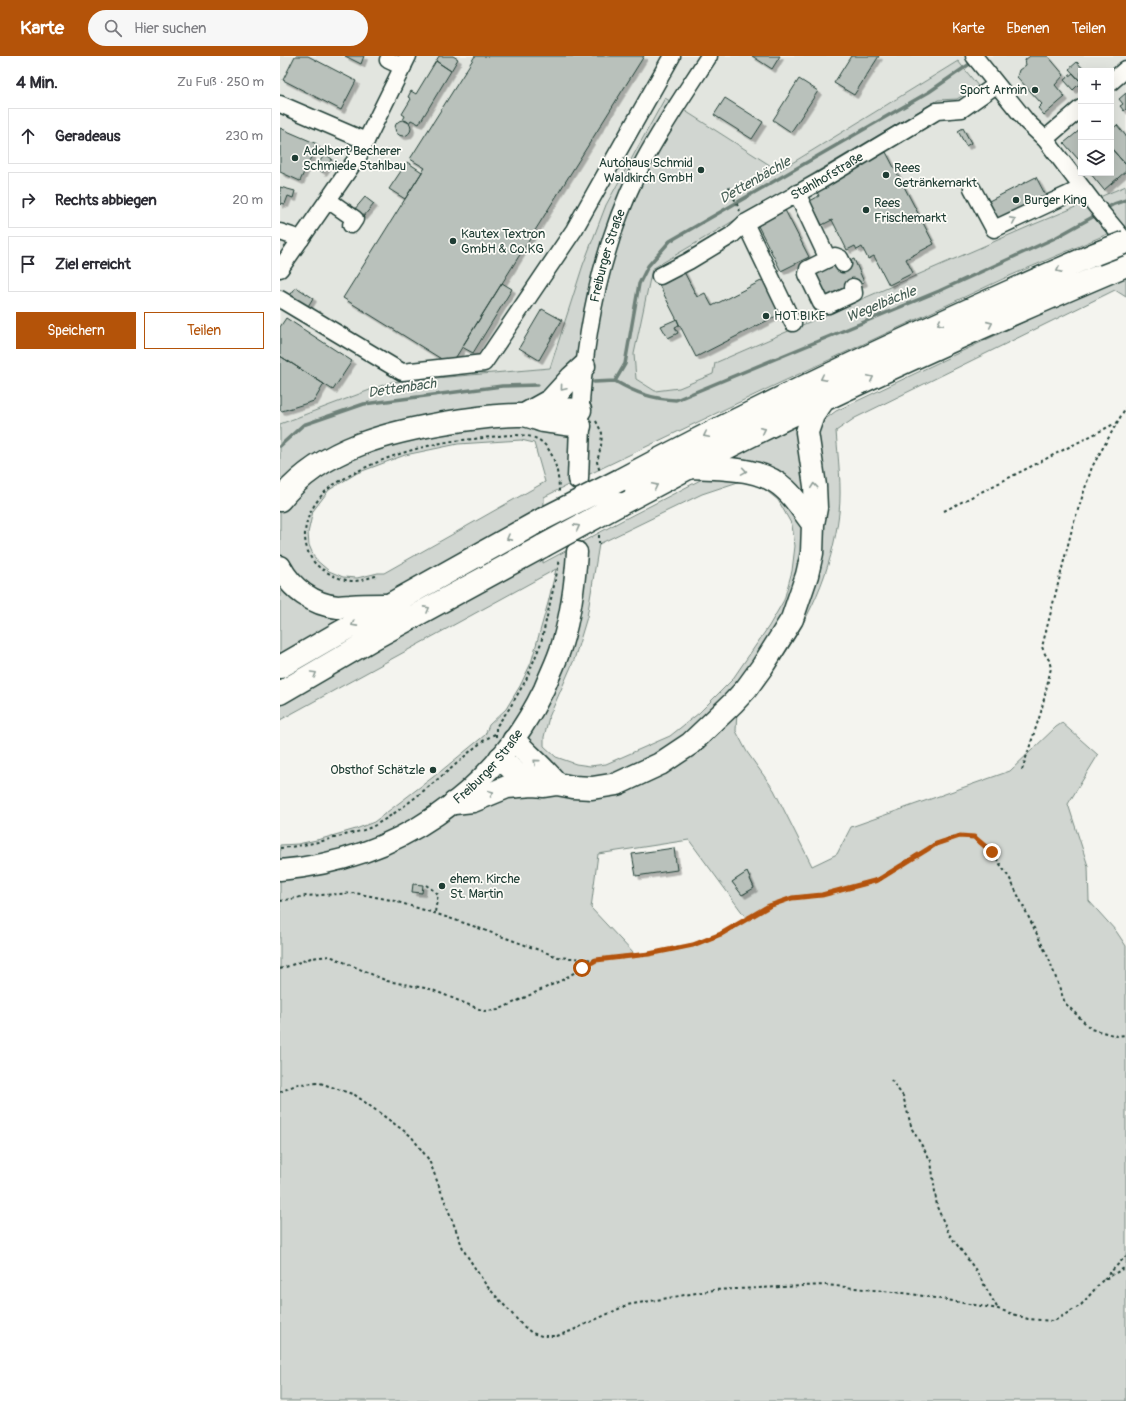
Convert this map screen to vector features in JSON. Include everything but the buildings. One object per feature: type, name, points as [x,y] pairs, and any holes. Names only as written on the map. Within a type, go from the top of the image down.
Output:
[{"type":"highway","points":[[280,667],[388,605],[544,519],[687,444],[848,365],[970,309],[1095,254],[1126,242]]},
{"type":"highway","points":[[280,693],[383,633],[560,552],[620,504],[753,434],[823,400],[1030,306],[1126,265]]},
{"type":"highway","points":[[532,412],[551,400],[584,366]]},
{"type":"highway","points":[[454,803],[473,801],[507,787],[533,785],[544,786],[557,784],[592,788],[616,784],[628,780],[660,764],[690,744],[718,719],[746,689],[792,619],[803,589],[812,553],[812,524],[816,508],[815,486],[807,432],[813,415],[823,400]]},
{"type":"highway","points":[[280,500],[314,470],[346,450],[365,442],[413,429],[477,418],[532,412],[580,418]]},
{"type":"highway","points":[[691,467],[744,470],[772,479],[786,489],[812,524]]},
{"type":"highway","points":[[280,568],[284,575],[302,593],[313,600],[324,604],[338,607],[388,605]]},
{"type":"highway","points":[[504,737],[528,755],[547,772],[557,784]]},
{"type":"highway","points":[[500,758],[516,773],[533,785]]},
{"type":"main road","name":"Freiburger Straße","points":[[578,479],[580,418]]},
{"type":"main road","name":"Freiburger Straße","points":[[280,870],[331,861],[371,850],[391,842],[454,803],[488,773],[500,758],[504,737],[520,732],[538,702],[562,645],[572,605],[560,552]]},
{"type":"street","points":[[280,299],[402,372],[484,363],[574,230],[672,56]]},
{"type":"street","name":"Freiburger Straße","points":[[580,418],[587,337],[596,293],[608,252],[623,210],[643,163],[709,56]]},
{"type":"street","points":[[974,56],[1027,122],[1045,139],[1096,206],[1126,242]]},
{"type":"street","points":[[280,269],[359,155],[406,61],[388,60]]},
{"type":"street","points":[[1114,79],[1126,69]]},
{"type":"street","name":"Stahlhofstraße","points":[[660,276],[732,236],[742,217],[797,193],[937,111],[962,109],[996,85]]},
{"type":"street","points":[[280,104],[366,141]]},
{"type":"street","points":[[1045,139],[1078,111]]},
{"type":"street","points":[[972,188],[994,229],[1082,188]]},
{"type":"street","points":[[797,193],[835,261],[808,268],[808,274],[821,303],[828,305],[854,293],[853,287]]},
{"type":"street","points":[[328,200],[355,219],[351,225]]},
{"type":"street","points":[[742,217],[793,323]]},
{"type":"street","points":[[280,232],[301,239]]},
{"type":"path","points":[[729,187],[742,217]]},
{"type":"path","points":[[1022,770],[1041,712],[1051,668],[1049,660],[1042,647],[1073,525],[1092,467],[1126,407]]},
{"type":"path","points":[[944,511],[1115,424]]},
{"type":"path","points":[[376,576],[360,581],[343,579],[328,574],[316,565],[306,549],[305,531],[310,511],[327,489],[356,471],[404,452],[453,441],[509,435],[523,436],[537,438],[546,445],[559,478],[559,497]]},
{"type":"path","points":[[510,709],[526,680],[541,643],[560,552]]},
{"type":"path","points":[[280,848],[321,842],[376,825],[443,775],[486,739],[504,737]]},
{"type":"path","points":[[280,901],[306,896],[355,893],[391,900],[434,913],[558,958],[596,960],[649,954],[693,945],[721,934],[769,906],[792,898],[822,895],[878,880],[936,844],[960,836],[974,837],[992,852],[1010,879],[1048,959],[1065,1003],[1090,1029],[1117,1036],[1126,1035]]},
{"type":"path","points":[[426,885],[438,894],[434,913]]},
{"type":"path","points":[[280,969],[311,958],[330,956],[387,981],[430,989],[484,1011],[498,1010],[562,980],[596,960]]},
{"type":"path","points":[[891,1080],[903,1096],[912,1129],[931,1161],[937,1207],[949,1234],[975,1269],[998,1309]]},
{"type":"path","points":[[280,1092],[298,1084],[320,1082],[355,1095],[411,1136],[429,1160],[464,1251],[486,1284],[522,1324],[532,1333],[542,1336],[557,1336],[571,1331],[627,1305],[714,1290],[826,1285],[912,1294],[998,1309],[1028,1319],[1054,1320],[1081,1305],[1126,1256]]},
{"type":"path","points":[[1102,1281],[1126,1267]]},
{"type":"shaded area","points":[[280,56],[1126,56],[1126,186],[1030,226],[715,363],[714,374],[679,388],[655,391],[636,379],[634,354],[652,269],[938,100],[957,99],[958,61],[779,171],[665,98],[606,205],[583,265],[550,368],[391,382],[280,424]]},
{"type":"shaded area","points":[[958,61],[978,86],[957,99],[938,100],[652,269],[634,354],[636,379],[655,391],[679,388],[713,374],[715,363],[1030,226],[1126,186],[1126,226],[1005,278],[769,388],[544,497],[543,563],[708,476],[727,460],[799,424],[824,420],[836,411],[1108,282],[1126,275],[1126,297],[1115,290],[855,418],[836,431],[840,503],[836,535],[831,556],[817,596],[798,633],[756,694],[737,710],[736,731],[747,752],[774,790],[812,866],[837,854],[851,827],[1010,771],[1062,723],[1098,755],[1068,804],[1088,866],[1089,901],[1116,931],[1126,946],[1126,1401],[280,1401],[280,845],[298,844],[321,839],[374,822],[485,735],[489,725],[506,709],[520,686],[531,663],[556,569],[280,720],[280,424],[391,382],[550,368],[583,265],[606,205],[665,98],[779,171]],"holes":[[[521,440],[534,443],[545,482],[384,573],[357,578],[343,577],[329,571],[315,559],[309,545],[308,533],[313,511],[329,490],[357,473],[405,455],[458,444]],[[738,482],[750,483],[763,488],[778,500],[792,525],[795,546],[792,571],[784,600],[769,626],[732,680],[699,713],[670,736],[606,764],[590,766],[576,764],[556,757],[544,746],[544,737],[549,717],[574,660],[587,617],[599,544],[702,494]],[[689,840],[747,919],[712,938],[691,946],[657,953],[635,955],[591,908],[598,854]],[[747,872],[754,887],[743,895],[732,882]]]},
{"type":"waterway","name":"Dettenbächle","points":[[615,381],[625,364],[639,284],[648,266],[670,241],[929,92],[974,61]]},
{"type":"waterway","name":"Wegelbächle","points":[[1105,209],[1126,200]]},
{"type":"waterway","name":"Wegelbächle","points":[[615,381],[644,395],[676,400],[939,291],[1055,238],[1098,214]]},
{"type":"waterway","name":"Dettenbach","points":[[594,382],[615,381]]},
{"type":"waterway","name":"Dettenbach","points":[[280,446],[303,425],[364,404],[502,386],[538,385]]},
{"type":"place","name":"Sport Armin","points":[[1035,90]]},
{"type":"place","name":"Adelbert Becherer Schmiede Stahlbau","points":[[295,158]]},
{"type":"place","name":"Autohaus Schmid Waldkirch GmbH","points":[[701,170]]},
{"type":"place","name":"Rees Getränkemarkt","points":[[886,175]]},
{"type":"place","name":"Burger King","points":[[1016,200]]},
{"type":"place","name":"Rees Frischemarkt","points":[[866,210]]},
{"type":"place","name":"Kautex Textron GmbH & Co.KG","points":[[453,241]]},
{"type":"place","name":"HOT.BIKE","points":[[766,316]]},
{"type":"place","name":"Obsthof Schätzle","points":[[433,770]]},
{"type":"place","name":"ehem. Kirche St. Martin","points":[[442,886]]},
{"type":"route","points":[[582,968],[596,960],[649,954],[693,945],[721,934],[769,906],[792,898],[822,895],[878,880],[936,844],[960,836],[974,837],[992,852]]}]
